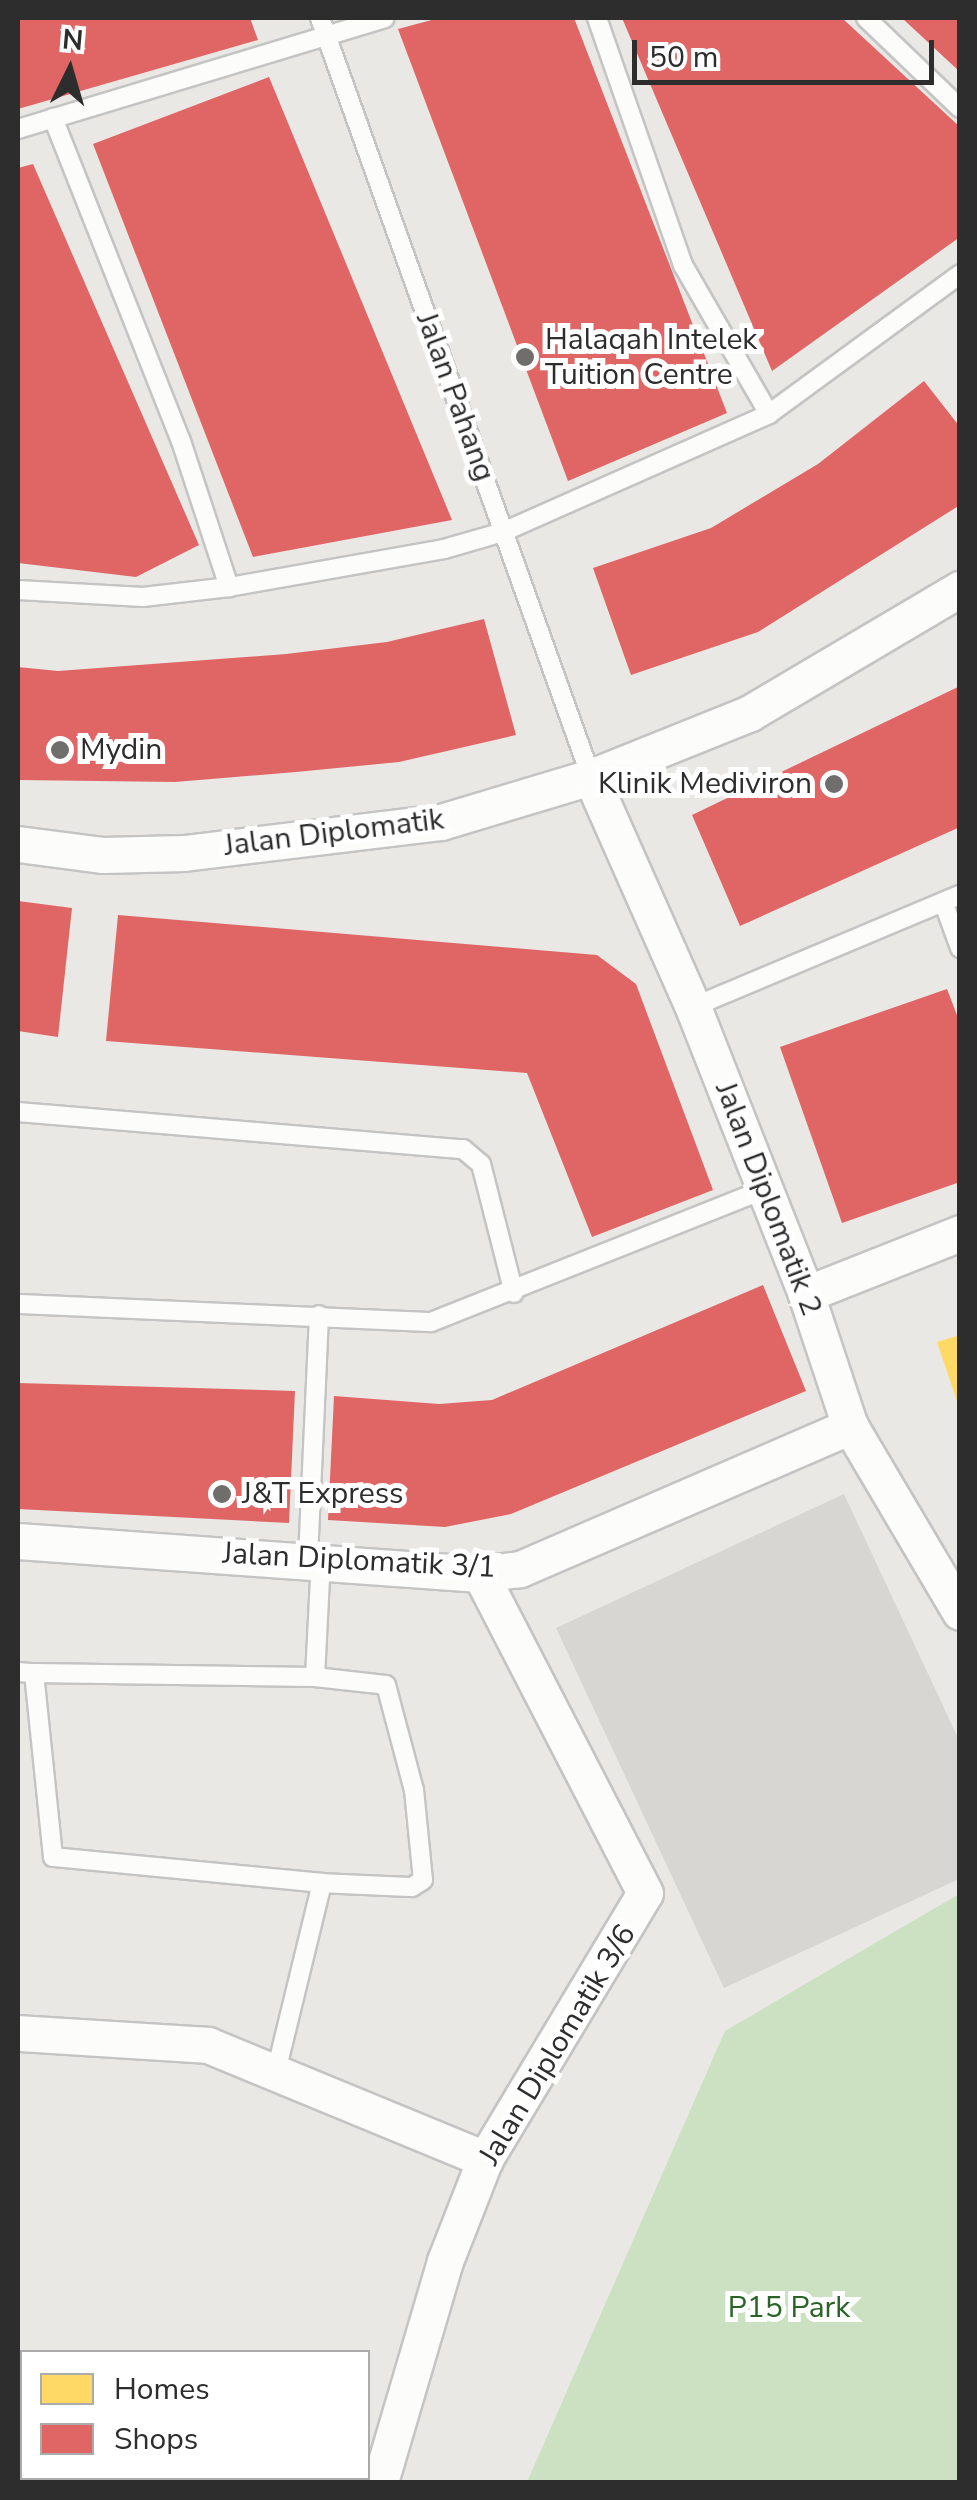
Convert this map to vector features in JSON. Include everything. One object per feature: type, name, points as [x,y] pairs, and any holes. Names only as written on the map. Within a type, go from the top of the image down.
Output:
[{"type":"street","name":"Jalan Diplomatik","points":[[18,844],[103,855],[184,853],[442,822],[591,777],[750,712],[960,589]]},
{"type":"street","name":"Jalan Diplomatik 2","points":[[591,777],[693,1008],[806,1294],[850,1426],[960,1612]]},
{"type":"street","points":[[806,1294],[960,1232]]},
{"type":"street","name":"Jalan Diplomatik 3/1","points":[[18,1541],[315,1559],[480,1574],[520,1569],[850,1426]]},
{"type":"street","name":"Jalan Diplomatik 3/6","points":[[380,2482],[440,2277],[486,2159],[640,1910],[644,1893],[480,1574]]},
{"type":"street","points":[[18,2034],[208,2045],[486,2159]]},
{"type":"lane","name":"Jalan Pahang","points":[[320,18],[591,777]]},
{"type":"lane","points":[[18,128],[327,39],[384,18]]},
{"type":"lane","points":[[596,18],[683,265],[769,414]]},
{"type":"lane","points":[[866,18],[960,108]]},
{"type":"lane","points":[[54,118],[181,441],[230,587]]},
{"type":"lane","points":[[18,590],[143,597],[230,587],[444,549],[503,532],[769,414],[960,274]]},
{"type":"lane","points":[[693,1008],[952,900],[960,948]]},
{"type":"lane","points":[[18,1112],[463,1149],[480,1164],[514,1293]]},
{"type":"lane","points":[[18,1304],[432,1322],[514,1293],[765,1189]]},
{"type":"lane","points":[[314,1677],[318,1315]]},
{"type":"lane","points":[[26,1673],[314,1677],[371,1682],[392,1695],[425,1868],[423,1880],[412,1887],[322,1883],[53,1857],[26,1673]]},
{"type":"lane","points":[[276,2070],[322,1883]]},
{"type":"green space","name":"P15 Park","points":[[959,1894],[959,2482],[527,2482],[725,2031]]},
{"type":"shaded area","points":[[844,1494],[959,1740],[959,1879],[724,1988],[556,1628]]},
{"type":"building: Homes","points":[[960,1335],[960,1407],[959,1407],[937,1342]]},
{"type":"building: Shops","points":[[18,18],[250,18],[258,40],[18,109]]},
{"type":"building: Shops","points":[[439,18],[574,18],[727,413],[568,481],[398,29]]},
{"type":"building: Shops","points":[[622,18],[842,18],[960,127],[960,237],[772,371]]},
{"type":"building: Shops","points":[[902,18],[960,18],[960,72]]},
{"type":"building: Shops","points":[[269,77],[452,520],[253,557],[93,144]]},
{"type":"building: Shops","points":[[33,164],[199,545],[136,577],[18,563],[18,168]]},
{"type":"building: Shops","points":[[924,381],[960,427],[960,505],[758,632],[631,675],[593,568],[711,528],[818,464]]},
{"type":"building: Shops","points":[[484,619],[516,735],[399,762],[296,772],[175,782],[18,780],[18,667],[58,671],[286,654],[387,642]]},
{"type":"building: Shops","points":[[960,686],[960,827],[740,926],[692,815]]},
{"type":"building: Shops","points":[[18,901],[72,908],[58,1037],[18,1031]]},
{"type":"building: Shops","points":[[118,915],[597,955],[636,984],[713,1190],[592,1237],[527,1073],[106,1041]]},
{"type":"building: Shops","points":[[947,989],[960,1023],[960,1182],[842,1223],[780,1047]]},
{"type":"building: Shops","points":[[763,1285],[806,1391],[511,1514],[445,1527],[328,1520],[334,1396],[439,1404],[492,1400]]},
{"type":"building: Shops","points":[[18,1383],[295,1391],[289,1523],[18,1509]]},
{"type":"place","name":"Halaqah Intelek Tuition Centre","points":[[525,357]]},
{"type":"place","name":"Mydin","points":[[60,750]]},
{"type":"place","name":"Klinik Mediviron","points":[[834,784]]},
{"type":"place","name":"J&T Express","points":[[222,1494]]}]
